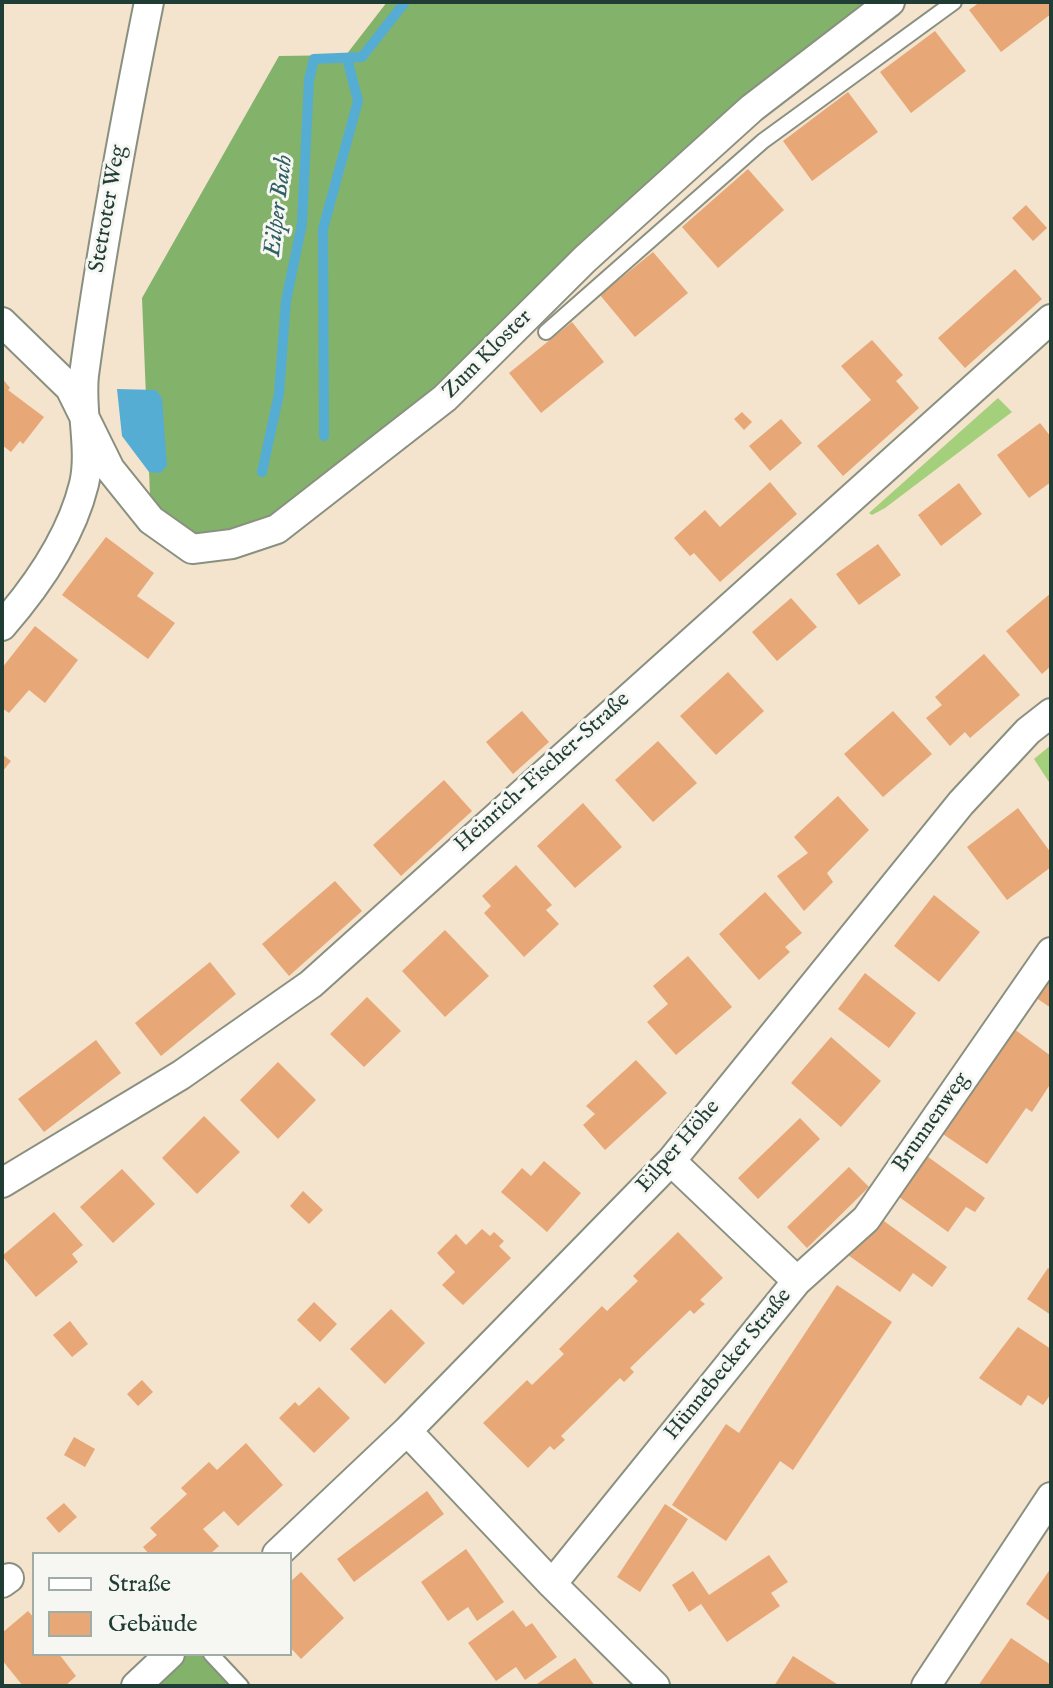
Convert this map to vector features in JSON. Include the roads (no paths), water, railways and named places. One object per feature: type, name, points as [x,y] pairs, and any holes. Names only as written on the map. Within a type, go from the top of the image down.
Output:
[{"type":"street","name":"Stetroter Weg","points":[[2,626],[40,576],[65,536],[85,482],[82,390],[102,244],[149,2]]},
{"type":"street","name":"Zum Kloster","points":[[2,322],[70,388],[110,469],[151,520],[192,549],[232,544],[277,529],[445,398],[585,259],[752,108],[890,2]]},
{"type":"street","name":"Heinrich-Fischer-Straße","points":[[2,1183],[181,1075],[311,984],[1051,319]]},
{"type":"street","name":"Eilper Höhe","points":[[279,1552],[407,1431],[671,1161],[961,803],[1028,731],[1051,713]]},
{"type":"street","name":"Brunnenweg","points":[[797,1281],[866,1219],[1051,952]]},
{"type":"street","name":"Hünnebecker Straße","points":[[552,1584],[797,1281],[671,1161]]},
{"type":"street","points":[[407,1431],[552,1584],[655,1686]]},
{"type":"street","points":[[926,1686],[1051,1497]]},
{"type":"street","points":[[136,1686],[168,1656]]},
{"type":"lane","points":[[546,332],[763,141],[954,2]]},
{"type":"lane","points":[[213,1656],[241,1686]]},
{"type":"water","points":[[117,389],[156,390],[162,398],[167,466],[160,473],[149,472],[122,436]]},
{"type":"waterway","name":"Eilper Bach","points":[[262,472],[279,394],[286,301],[302,224],[309,80],[314,59],[362,57],[405,2]]},
{"type":"waterway","points":[[324,436],[323,229],[358,101],[347,58]]}]
